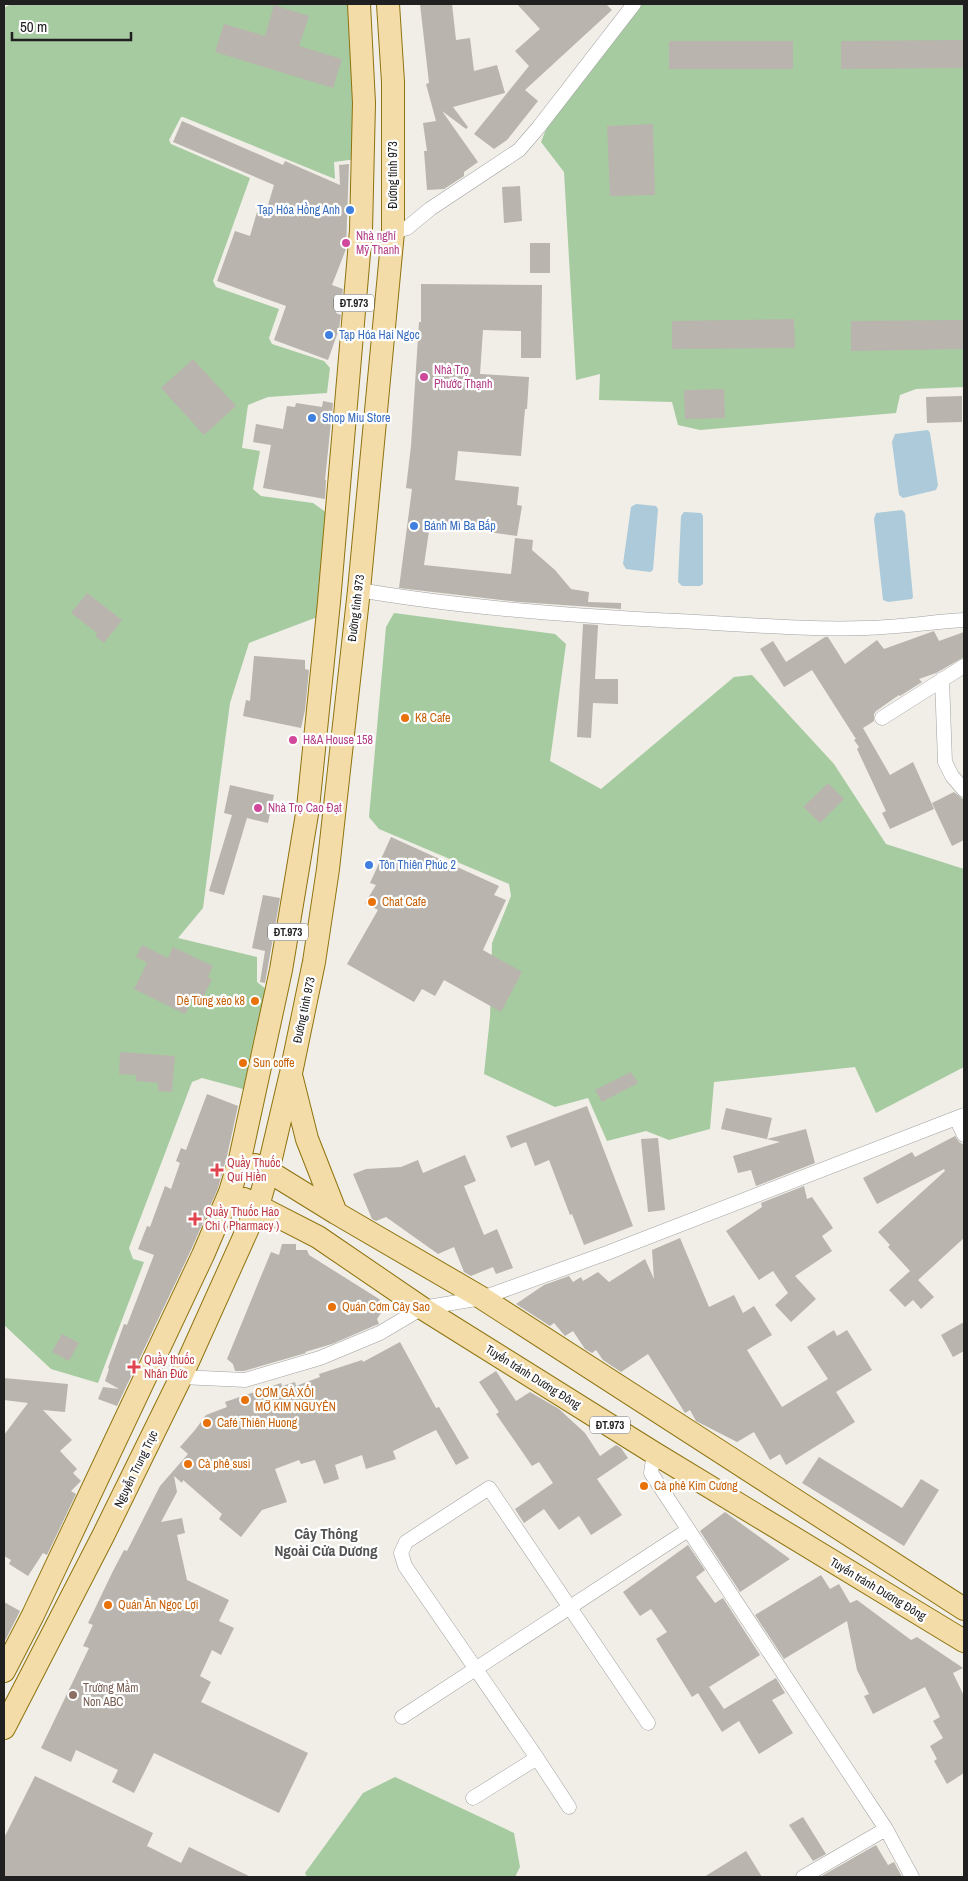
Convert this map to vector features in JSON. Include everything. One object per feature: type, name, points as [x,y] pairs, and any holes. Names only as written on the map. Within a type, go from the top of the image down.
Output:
[{"type":"main road","name":"ĐT.973","points":[[230,1192],[240,1159],[281,970],[296,891],[308,808],[330,602],[361,230],[364,103],[359,4]]},
{"type":"main road","name":"Đường tỉnh 973","points":[[258,1206],[291,1073],[314,962],[328,869],[358,597],[393,232],[393,82],[388,4]]},
{"type":"main road","points":[[361,230],[393,232]]},
{"type":"main road","name":"ĐT.973","points":[[291,1073],[307,1139],[336,1213]]},
{"type":"main road","points":[[240,1159],[268,1171],[482,1298],[964,1609]]},
{"type":"main road","points":[[4,1671],[45,1590],[195,1273],[230,1192]]},
{"type":"main road","name":"Tuyến tránh Dương Đông","points":[[230,1192],[318,1238],[422,1308],[654,1453],[964,1641]]},
{"type":"main road","name":"Nguyễn Trung Trực","points":[[4,1728],[103,1536],[181,1377],[258,1206]]},
{"type":"street","points":[[393,232],[407,228],[430,209],[519,150],[634,4]]},
{"type":"street","points":[[358,597],[416,600],[599,618],[800,627],[867,628],[964,620]]},
{"type":"street","points":[[882,718],[964,666]]},
{"type":"street","points":[[942,679],[945,762],[952,776],[964,790]]},
{"type":"street","points":[[181,1377],[245,1380],[278,1371],[320,1358],[380,1333],[422,1308],[482,1298],[607,1253],[960,1116],[964,1135]]},
{"type":"street","points":[[654,1453],[651,1473],[886,1830],[912,1877]]},
{"type":"street","points":[[569,1807],[405,1566],[401,1553],[406,1542],[489,1488],[648,1723]]},
{"type":"street","points":[[402,1717],[688,1530]]},
{"type":"street","points":[[473,1798],[537,1758]]},
{"type":"street","points":[[803,1877],[886,1830]]},
{"type":"green space","points":[[11,4],[351,4],[357,159],[334,162],[335,179],[183,117],[181,117],[169,140],[171,144],[250,178],[213,281],[216,287],[279,309],[269,338],[272,344],[324,361],[330,368],[327,393],[268,397],[248,405],[242,448],[260,451],[253,489],[261,496],[313,503],[327,513],[320,616],[249,643],[230,703],[203,908],[178,938],[257,957],[257,982],[266,989],[249,1086],[243,1089],[202,1078],[192,1082],[129,1248],[133,1259],[144,1262],[98,1383],[51,1369],[4,1325],[4,8]]},
{"type":"green space","points":[[641,4],[964,4],[964,387],[916,389],[900,395],[896,413],[700,430],[678,425],[672,402],[599,400],[600,374],[576,380],[564,172],[541,142],[547,127]]},
{"type":"green space","points":[[394,613],[555,634],[566,644],[550,761],[601,789],[734,677],[752,675],[834,764],[886,844],[964,869],[964,1067],[876,1113],[855,1067],[714,1082],[710,1129],[669,1140],[646,1131],[607,1141],[588,1098],[555,1107],[484,1074],[490,1017],[492,943],[511,896],[509,884],[379,829],[369,817],[386,627]]},
{"type":"green space","points":[[395,1777],[514,1833],[520,1867],[515,1877],[307,1877],[305,1873],[363,1793]]},
{"type":"water","points":[[928,430],[938,485],[936,490],[903,498],[899,495],[892,442],[895,434]]},
{"type":"water","points":[[636,504],[656,506],[658,509],[653,570],[650,572],[626,569],[623,564],[631,507]]},
{"type":"water","points":[[902,510],[905,513],[913,597],[912,599],[888,602],[883,600],[874,519],[876,513]]},
{"type":"water","points":[[684,512],[701,513],[703,516],[703,584],[700,586],[682,586],[678,582],[681,516]]},
{"type":"building","points":[[420,4],[452,4],[456,40],[470,38],[474,71],[497,65],[505,93],[453,107],[468,127],[466,129],[442,111],[478,162],[464,172],[464,176],[444,189],[427,190],[424,151],[427,151],[423,123],[436,121],[426,84],[429,83]]},
{"type":"building","points":[[517,4],[606,4],[612,10],[525,90],[538,101],[507,140],[494,149],[474,134],[529,66],[515,51],[540,29]]},
{"type":"building","points":[[274,5],[309,16],[299,46],[342,59],[333,88],[215,52],[224,24],[265,36]]},
{"type":"building","points":[[964,40],[964,68],[841,69],[841,41]]},
{"type":"building","points":[[669,41],[793,41],[793,69],[669,69]]},
{"type":"building","points":[[182,121],[283,165],[285,161],[340,185],[339,165],[349,164],[346,249],[332,285],[343,289],[336,313],[341,315],[339,329],[328,360],[274,340],[286,306],[217,281],[235,231],[250,236],[257,212],[265,215],[274,185],[173,142]]},
{"type":"building","points":[[653,124],[655,195],[610,196],[607,126]]},
{"type":"building","points":[[520,186],[522,221],[504,223],[502,187]]},
{"type":"building","points":[[530,243],[550,243],[550,273],[530,273]]},
{"type":"building","points":[[421,284],[542,285],[541,358],[521,358],[521,331],[483,330],[480,374],[529,377],[521,456],[458,451],[455,480],[519,487],[517,505],[522,506],[517,536],[430,524],[424,565],[511,574],[515,538],[533,540],[532,550],[555,570],[571,589],[589,592],[588,602],[621,603],[621,609],[519,602],[399,588],[412,489],[406,488],[411,446],[419,322],[421,322]]},
{"type":"building","points":[[794,319],[795,348],[672,349],[672,321]]},
{"type":"building","points":[[964,320],[964,349],[851,351],[851,321]]},
{"type":"building","points":[[193,359],[236,406],[204,435],[161,388]]},
{"type":"building","points":[[724,389],[725,418],[685,419],[684,390]]},
{"type":"building","points":[[962,396],[962,422],[927,423],[926,397]]},
{"type":"building","points":[[323,401],[333,403],[325,480],[325,499],[263,488],[271,445],[253,442],[256,424],[283,429],[287,406],[295,407],[296,403],[322,407]]},
{"type":"building","points":[[87,593],[122,620],[104,643],[95,636],[97,633],[71,613]]},
{"type":"building","points":[[583,624],[598,625],[595,679],[618,679],[618,704],[593,703],[591,738],[577,737]]},
{"type":"building","points":[[934,631],[939,641],[964,632],[964,657],[936,673],[919,679],[922,682],[876,711],[874,721],[863,728],[890,775],[913,762],[934,809],[890,829],[882,813],[886,811],[857,749],[859,747],[854,740],[856,739],[812,670],[784,687],[760,649],[773,641],[786,662],[825,637],[828,637],[845,664],[877,640],[884,649]]},
{"type":"building","points":[[254,656],[305,660],[305,669],[309,670],[305,710],[301,728],[243,716],[246,700],[250,701]]},
{"type":"building","points":[[828,783],[844,799],[820,823],[803,807]]},
{"type":"building","points":[[230,785],[274,795],[268,823],[247,818],[224,895],[209,891],[232,815],[224,813]]},
{"type":"building","points":[[954,792],[964,800],[964,840],[952,846],[932,803]]},
{"type":"building","points":[[391,837],[499,886],[494,895],[506,900],[483,950],[522,972],[501,1012],[444,980],[435,996],[422,989],[414,1002],[347,964],[378,910],[365,903],[376,885],[370,883]]},
{"type":"building","points":[[263,895],[280,898],[265,983],[260,982],[265,951],[252,948]]},
{"type":"building","points":[[142,945],[168,958],[173,947],[213,966],[208,977],[212,979],[201,1002],[193,998],[185,1014],[134,989],[147,963],[136,957]]},
{"type":"building","points":[[120,1052],[175,1056],[172,1092],[158,1091],[158,1083],[136,1081],[136,1075],[119,1074]]},
{"type":"building","points":[[631,1072],[638,1083],[602,1102],[595,1090]]},
{"type":"building","points":[[207,1094],[238,1106],[218,1188],[191,1250],[117,1406],[98,1399],[103,1387],[119,1389],[105,1381],[108,1368],[124,1324],[127,1325],[154,1255],[138,1249],[147,1226],[150,1227],[165,1186],[171,1189],[180,1163],[176,1161],[181,1148],[186,1150]]},
{"type":"building","points":[[587,1106],[633,1226],[584,1245],[572,1214],[570,1215],[549,1160],[535,1166],[526,1142],[511,1148],[506,1136]]},
{"type":"building","points":[[726,1108],[772,1118],[767,1139],[806,1129],[815,1163],[756,1186],[751,1170],[738,1173],[733,1156],[780,1142],[721,1129]]},
{"type":"building","points":[[955,1136],[964,1145],[964,1238],[918,1280],[934,1297],[921,1309],[913,1300],[905,1307],[889,1290],[910,1271],[888,1247],[890,1245],[878,1232],[945,1171],[944,1169],[877,1204],[863,1178],[912,1152],[915,1157]]},
{"type":"building","points":[[658,1138],[665,1210],[648,1212],[641,1139]]},
{"type":"building","points":[[465,1155],[476,1181],[464,1186],[484,1235],[497,1229],[513,1268],[496,1274],[493,1267],[471,1276],[464,1272],[454,1247],[438,1254],[386,1217],[376,1221],[372,1219],[353,1174],[366,1169],[401,1167],[418,1160],[423,1173]]},
{"type":"building","points":[[804,1186],[807,1199],[812,1197],[833,1228],[822,1236],[832,1251],[795,1276],[816,1299],[791,1322],[775,1305],[788,1293],[773,1271],[759,1280],[726,1231],[762,1207],[761,1203]]},
{"type":"building","points":[[680,1238],[709,1307],[734,1295],[743,1313],[754,1306],[772,1335],[747,1350],[782,1407],[828,1379],[807,1347],[834,1330],[837,1336],[847,1330],[872,1370],[836,1392],[855,1422],[786,1465],[780,1454],[770,1460],[754,1432],[737,1442],[696,1421],[690,1410],[685,1413],[648,1354],[621,1372],[603,1360],[596,1350],[592,1353],[585,1349],[573,1331],[565,1336],[554,1323],[550,1326],[516,1304],[544,1285],[569,1276],[573,1282],[581,1277],[583,1281],[598,1272],[609,1282],[645,1259],[654,1279],[652,1250]]},
{"type":"building","points":[[282,1244],[296,1244],[296,1250],[307,1250],[309,1255],[387,1304],[377,1319],[379,1324],[306,1353],[244,1371],[235,1371],[233,1364],[227,1359],[271,1252],[279,1255]]},
{"type":"building","points":[[964,1322],[964,1351],[953,1357],[941,1335]]},
{"type":"building","points":[[62,1334],[79,1343],[69,1361],[52,1352]]},
{"type":"building","points":[[400,1342],[436,1408],[439,1407],[469,1458],[456,1465],[436,1430],[393,1451],[396,1459],[366,1469],[362,1455],[335,1465],[339,1479],[324,1484],[315,1460],[301,1464],[299,1460],[275,1469],[287,1502],[262,1510],[241,1537],[219,1519],[222,1514],[183,1480],[182,1483],[174,1476],[177,1492],[161,1522],[182,1518],[185,1533],[177,1535],[187,1580],[229,1600],[219,1621],[234,1628],[221,1655],[212,1650],[200,1676],[211,1682],[201,1702],[308,1753],[279,1813],[154,1753],[134,1793],[112,1782],[118,1770],[76,1750],[71,1762],[41,1748],[89,1648],[83,1646],[93,1625],[88,1623],[113,1571],[124,1550],[127,1551],[160,1486],[188,1454],[180,1447],[206,1415],[227,1407],[225,1402],[281,1383],[282,1386],[295,1382],[296,1386],[320,1377],[319,1374],[362,1360],[363,1362]]},
{"type":"building","points":[[496,1371],[516,1401],[530,1392],[559,1409],[585,1433],[600,1456],[616,1445],[621,1448],[628,1458],[597,1479],[622,1515],[591,1535],[579,1516],[559,1530],[544,1509],[524,1523],[515,1509],[553,1483],[539,1462],[532,1466],[496,1414],[499,1412],[479,1382]]},
{"type":"building","points":[[4,1378],[68,1384],[65,1412],[43,1410],[72,1440],[60,1451],[77,1469],[73,1473],[81,1481],[71,1491],[76,1494],[47,1555],[43,1553],[28,1576],[9,1564],[11,1560],[4,1556],[4,1435],[28,1403],[4,1400]]},
{"type":"building","points":[[819,1457],[902,1508],[921,1479],[939,1490],[904,1546],[802,1483]]},
{"type":"building","points":[[725,1512],[790,1559],[740,1592],[700,1531]]},
{"type":"building","points":[[688,1545],[705,1570],[696,1577],[715,1603],[723,1598],[760,1655],[709,1687],[724,1709],[776,1678],[785,1693],[772,1700],[793,1733],[759,1754],[739,1721],[722,1732],[698,1693],[692,1697],[656,1639],[667,1632],[651,1609],[640,1616],[623,1592]]},
{"type":"building","points":[[821,1575],[830,1589],[839,1584],[850,1603],[857,1600],[911,1640],[917,1637],[963,1668],[953,1673],[964,1696],[964,1773],[947,1784],[934,1761],[937,1759],[930,1746],[943,1738],[933,1721],[940,1717],[925,1687],[873,1714],[864,1696],[869,1694],[857,1670],[847,1621],[784,1659],[755,1615]]},
{"type":"building","points":[[4,1602],[20,1611],[4,1643]]},
{"type":"building","points":[[35,1776],[153,1833],[147,1846],[181,1863],[189,1847],[251,1877],[4,1877],[4,1838]]},
{"type":"building","points":[[803,1817],[826,1854],[813,1861],[789,1825]]},
{"type":"building","points":[[876,1845],[888,1865],[894,1862],[902,1877],[820,1877]]},
{"type":"building","points":[[746,1851],[762,1877],[704,1877]]},
{"type":"place","name":"Tạp Hóa Hồng Anh","points":[[350,210]]},
{"type":"place","name":"Nhà nghỉ Mỹ Thanh","points":[[346,243]]},
{"type":"place","name":"Tạp Hóa Hai Ngọc","points":[[329,335]]},
{"type":"place","name":"Nhà Trọ Phước Thạnh","points":[[424,377]]},
{"type":"place","name":"Shop Miu Store","points":[[312,418]]},
{"type":"place","name":"Bánh Mì Ba Bắp","points":[[414,526]]},
{"type":"place","name":"K8 Cafe","points":[[405,718]]},
{"type":"place","name":"H&A House 158","points":[[293,740]]},
{"type":"place","name":"Nhà Trọ Cao Đạt","points":[[258,808]]},
{"type":"place","name":"Tôn Thiên Phúc 2","points":[[369,865]]},
{"type":"place","name":"Chat Cafe","points":[[372,902]]},
{"type":"place","name":"Dê Tùng xẻo k8","points":[[255,1001]]},
{"type":"place","name":"Sun coffe","points":[[243,1063]]},
{"type":"place","name":"Quầy Thuốc Quí Hiền","points":[[217,1170]]},
{"type":"place","name":"Quầy Thuốc Hảo Chi ( Pharmacy )","points":[[195,1219]]},
{"type":"place","name":"Quán Cơm Cây Sao","points":[[332,1307]]},
{"type":"place","name":"Quầy thuốc Nhân Đức","points":[[134,1367]]},
{"type":"place","name":"CƠM GÀ XỐI MỠ KIM NGUYÊN","points":[[245,1400]]},
{"type":"place","name":"Café Thiên Huong","points":[[207,1423]]},
{"type":"place","name":"Cà phê susi","points":[[188,1464]]},
{"type":"place","name":"Cà phê Kim Cương","points":[[644,1486]]},
{"type":"place","name":"Quán Ăn Ngọc Lợi","points":[[108,1605]]},
{"type":"place","name":"Trường Mầm Non ABC","points":[[73,1695]]},
{"type":"district","name":"Cây Thông Ngoài Cửa Dương","points":[[326,1542]]}]
